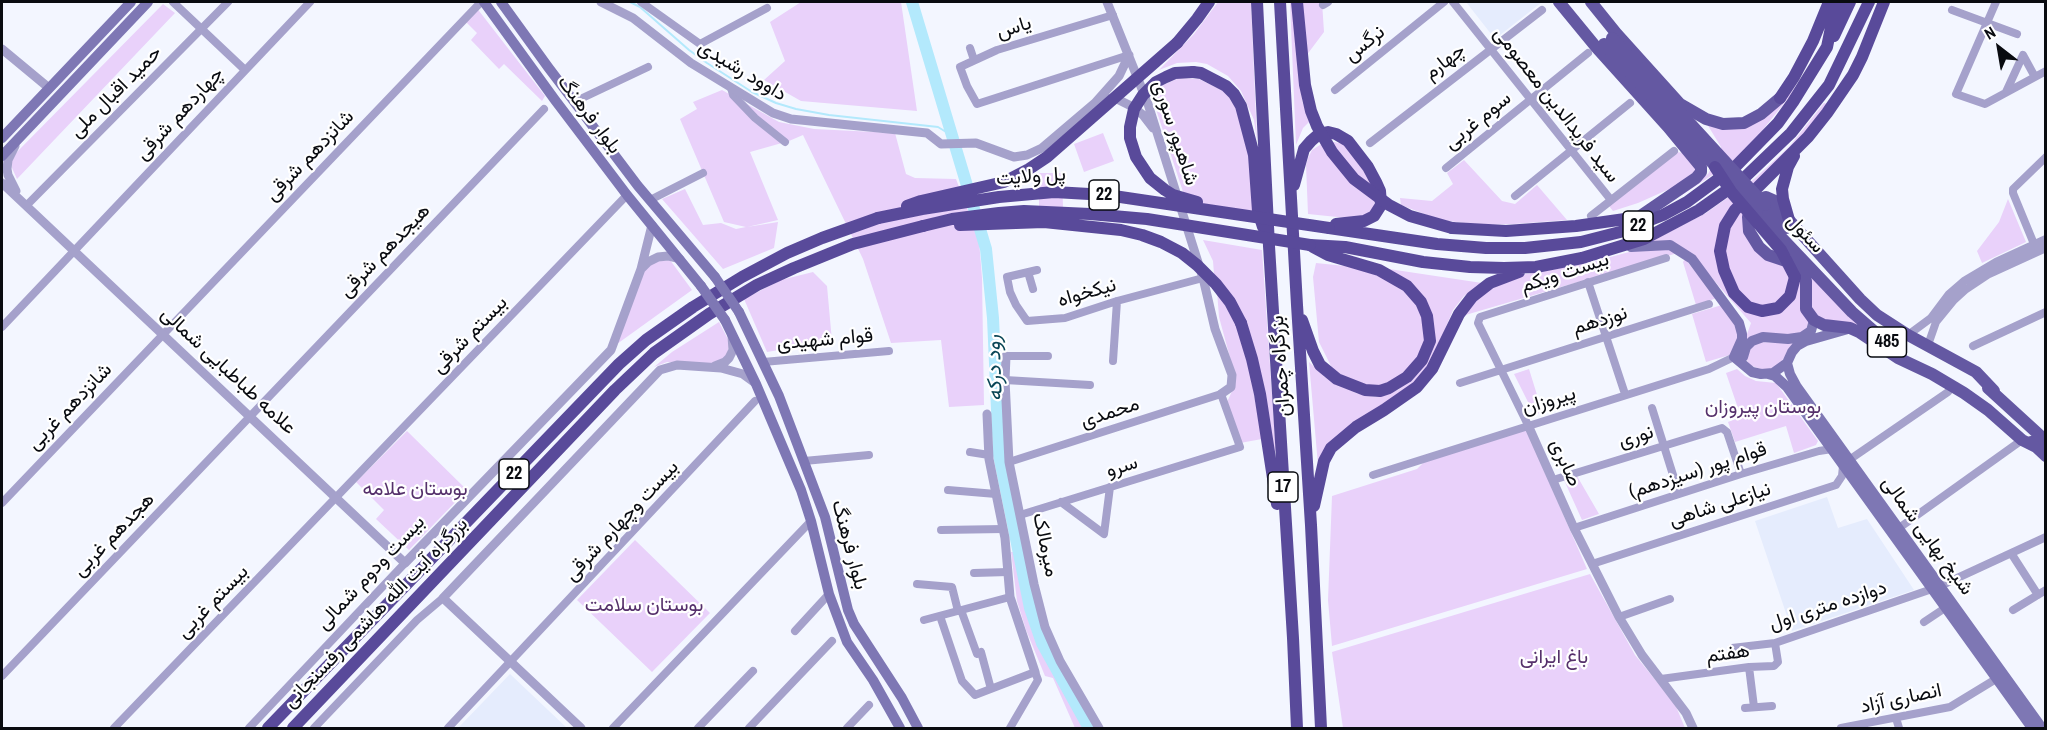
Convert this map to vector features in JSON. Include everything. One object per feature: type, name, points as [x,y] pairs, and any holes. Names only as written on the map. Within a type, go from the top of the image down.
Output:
[{"type":"highway","points":[[878,218],[921,201],[1004,182],[1029,169],[1053,151],[1177,43],[1209,2]]},
{"type":"highway","name":"بزرگراه چمران","points":[[1257,2],[1297,729]]},
{"type":"highway","name":"بزرگراه چمران","points":[[1281,2],[1321,729]]},
{"type":"highway","points":[[1297,2],[1305,85],[1317,126],[1332,152],[1354,179],[1389,205],[1410,216],[1452,228],[1506,231],[1576,226],[1639,217]]},
{"type":"highway","points":[[1780,98],[1813,40],[1829,2]]},
{"type":"highway","name":"22","points":[[1827,47],[1833,18],[1840,2]]},
{"type":"highway","name":"22","points":[[1595,238],[1638,226],[1687,202],[1736,166],[1762,141],[1794,102],[1841,23],[1850,2]]},
{"type":"highway","name":"22","points":[[1310,244],[1345,247],[1423,262],[1470,267],[1536,267],[1622,248],[1644,239],[1681,221],[1743,179],[1791,133],[1829,85],[1867,2]]},
{"type":"highway","points":[[1829,85],[1857,52],[1883,2]]},
{"type":"highway","points":[[1789,220],[1783,199],[1784,178],[1790,161],[1853,75],[1872,36],[1883,2]]},
{"type":"highway","points":[[1242,214],[1173,195],[1164,190],[1144,170],[1133,148],[1130,127],[1134,109],[1143,95],[1156,82],[1175,73],[1193,72],[1208,76],[1226,86],[1234,94],[1241,106],[1254,154],[1258,211],[1269,246]]},
{"type":"highway","points":[[1291,198],[1304,149],[1319,134],[1328,132],[1348,141],[1368,167],[1380,191],[1381,205],[1370,219],[1354,223],[1302,224]]},
{"type":"highway","points":[[1715,167],[1732,193],[1781,250],[1795,277],[1790,296],[1783,304],[1768,311],[1754,310],[1742,302],[1728,281],[1721,260],[1721,243],[1725,226],[1735,210],[1808,137]]},
{"type":"highway","name":"پل ولایت","points":[[878,218],[999,197],[1054,192],[1107,195],[1437,244],[1486,248],[1540,247],[1595,238]]},
{"type":"highway","points":[[1595,238],[1639,217],[1687,202]]},
{"type":"highway","name":"پل ولایت","points":[[923,226],[952,219],[1024,211],[1090,214],[1147,219],[1310,244]]},
{"type":"highway","name":"بزرگراه آیت الله هاشمی رفسنجانی","points":[[268,729],[619,364],[646,340],[693,307],[787,253],[878,218]]},
{"type":"highway","points":[[923,226],[1044,222],[1122,230],[1161,242],[1182,253],[1197,265],[1230,302],[1241,323],[1252,359],[1280,520],[1286,540]]},
{"type":"highway","name":"بزرگراه آیت الله هاشمی رفسنجانی","points":[[293,729],[634,371],[676,336],[708,314],[794,267],[853,243],[923,226]]},
{"type":"highway","points":[[1297,305],[1312,351],[1320,364],[1337,379],[1359,388],[1380,391],[1397,384],[1413,372],[1428,347],[1429,321],[1421,302],[1413,291],[1379,270],[1328,255],[1310,244]]},
{"type":"highway","points":[[1311,525],[1324,461],[1332,448],[1356,427],[1418,387],[1432,369],[1459,314],[1472,297],[1490,283],[1536,267]]},
{"type":"main road","points":[[2,138],[131,2]]},
{"type":"main road","points":[[2,156],[148,2]]},
{"type":"main road","name":"بلوار فرهنگ","points":[[482,2],[627,195],[680,259],[725,320],[756,384],[801,490],[829,594],[847,642],[873,680],[900,729]]},
{"type":"main road","name":"بلوار فرهنگ","points":[[500,2],[574,102],[650,200],[715,277],[739,312],[763,362],[825,517],[848,610],[854,624],[902,698],[918,729]]},
{"type":"main road","points":[[1559,2],[1701,166],[1701,172],[1687,184],[1639,217]]},
{"type":"main road","name":"سئول","points":[[1569,2],[1608,41],[1869,328],[1902,351],[1965,385],[2041,444]]},
{"type":"main road","name":"سئول","points":[[1581,2],[1608,41],[1715,167],[1761,208],[1880,326],[1970,375],[1994,391],[2041,444],[2046,456]]},
{"type":"main road","points":[[1591,2],[1616,33],[1716,143],[1715,154],[1709,159],[1704,158],[1668,127]]},
{"type":"main road","points":[[1680,104],[1715,123],[1734,124],[1753,119],[1780,98]]},
{"type":"main road","points":[[1994,391],[1976,372],[1890,324],[1860,300],[1775,201],[1766,197],[1752,206],[1748,225],[1759,247],[1768,255],[1792,263],[1801,270],[1806,281],[1806,309],[1814,320],[1824,325],[1850,328],[1898,358],[1964,393],[1993,414],[2022,440],[2041,444]]},
{"type":"main road","points":[[1622,248],[1648,245],[1670,246],[1687,254],[1700,267],[1738,323],[1742,334],[1738,361]]},
{"type":"main road","points":[[1738,361],[1752,341],[1763,337],[1788,339],[1802,337],[1811,331],[1814,320]]},
{"type":"main road","points":[[1767,374],[1777,371],[1787,363],[1792,352],[1806,341],[1850,328]]},
{"type":"main road","name":"شیخ بهایی شمالی","points":[[1738,361],[1752,372],[1775,376],[1784,383],[1832,449],[1846,462],[1899,528],[1936,588],[1945,608],[2042,729]]},
{"type":"main road","name":"شیخ بهایی شمالی","points":[[1787,363],[1797,387],[1846,462],[2000,677],[2032,729]]},
{"type":"street","points":[[173,2],[245,70]]},
{"type":"street","name":"حمید اقبال ملی","points":[[27,205],[228,2]]},
{"type":"street","name":"چهاردهم شرقی","points":[[2,327],[310,2]]},
{"type":"street","name":"شانزدهم شرقی","points":[[163,334],[482,2]]},
{"type":"street","name":"داوود رشیدی","points":[[601,2],[633,18],[691,63],[731,88],[773,113],[791,119],[927,133],[941,144],[976,143],[1010,157],[1028,155],[1048,144],[1095,103]]},
{"type":"street","points":[[640,2],[700,44],[766,8]]},
{"type":"street","points":[[650,2],[655,13]]},
{"type":"street","name":"شاهپور سوری","points":[[1107,2],[1148,104],[1203,278],[1215,329],[1233,379],[1231,387],[1221,393]]},
{"type":"street","name":"نرگس","points":[[1335,90],[1444,2]]},
{"type":"street","name":"سید فریدالدین معصومی","points":[[1453,2],[1611,200]]},
{"type":"street","points":[[1996,2],[1956,94],[1985,104],[2046,71]]},
{"type":"street","name":"چهارم","points":[[1370,143],[1542,10]]},
{"type":"street","points":[[1952,10],[2017,34]]},
{"type":"street","name":"یاس","points":[[1113,15],[997,51],[960,67],[967,86],[977,104],[1129,55]]},
{"type":"street","points":[[970,48],[975,60]]},
{"type":"street","points":[[2,51],[49,88]]},
{"type":"street","name":"سوم غربی","points":[[1446,168],[1588,53]]},
{"type":"street","points":[[1095,103],[1119,76],[1129,55]]},
{"type":"street","points":[[2007,92],[2023,55],[2035,77]]},
{"type":"street","points":[[574,102],[648,67]]},
{"type":"street","points":[[731,88],[733,95],[755,118],[785,142]]},
{"type":"street","points":[[1095,103],[1134,88],[1143,91]]},
{"type":"street","points":[[1095,103],[1117,99],[1138,111],[1156,131]]},
{"type":"street","points":[[1515,196],[1630,103]]},
{"type":"street","points":[[1138,111],[1145,111],[1148,104]]},
{"type":"street","name":"هیجدهم شرقی","points":[[250,416],[544,109]]},
{"type":"street","name":"علامه طباطبایی شمالی","points":[[19,137],[8,160],[8,175],[27,205]]},
{"type":"street","points":[[1592,216],[1674,151]]},
{"type":"street","points":[[2034,244],[2013,189],[2046,157]]},
{"type":"street","points":[[650,200],[703,173]]},
{"type":"street","name":"علامه طباطبایی شمالی","points":[[2,185],[27,205],[405,563]]},
{"type":"street","name":"بیستم شرقی","points":[[336,498],[627,195]]},
{"type":"street","name":"بیست ودوم شمالی","points":[[249,729],[405,563],[611,350],[641,269],[652,225]]},
{"type":"street","points":[[1908,335],[1931,318],[1949,294],[1964,281],[2046,239]]},
{"type":"street","points":[[1928,345],[1936,322],[1965,290],[1989,274],[2046,248]]},
{"type":"street","points":[[641,269],[658,257],[668,256],[680,259]]},
{"type":"street","name":"بیست ویکم","points":[[1479,323],[1480,317],[1666,258]]},
{"type":"street","points":[[1033,289],[1028,272],[1037,270]]},
{"type":"street","name":"نیکخواه","points":[[1028,272],[1007,277],[1010,292],[1027,321],[1065,318],[1117,301],[1203,278]]},
{"type":"street","points":[[1588,282],[1625,394]]},
{"type":"street","points":[[1113,361],[1117,301]]},
{"type":"street","name":"نوزدهم","points":[[1460,383],[1709,304]]},
{"type":"street","points":[[1973,346],[2046,312]]},
{"type":"street","name":"صابری","points":[[1479,323],[1574,528],[1619,617],[1642,655],[1686,713],[1692,729]]},
{"type":"street","name":"شانزدهم غربی","points":[[2,502],[163,334]]},
{"type":"street","points":[[314,729],[417,620],[443,598],[654,375],[667,367],[678,365],[720,365],[729,358],[733,350],[732,334]]},
{"type":"street","name":"قوام شهیدی","points":[[763,362],[889,351]]},
{"type":"street","points":[[1006,356],[1048,356]]},
{"type":"street","name":"میرمالک","points":[[1006,356],[1009,462],[1045,627],[1060,661],[1099,729]]},
{"type":"street","name":"پیروزان","points":[[1373,475],[1625,394],[1738,361]]},
{"type":"street","points":[[706,366],[733,370],[756,384]]},
{"type":"street","points":[[1005,380],[1090,385]]},
{"type":"street","points":[[1846,462],[1948,392]]},
{"type":"street","name":"سرو","points":[[1020,515],[1240,447],[1221,393]]},
{"type":"street","name":"محمدی","points":[[1009,462],[1221,393]]},
{"type":"street","name":"بیست وچهارم شرقی","points":[[448,729],[756,401]]},
{"type":"street","points":[[1652,408],[1678,494]]},
{"type":"street","name":"میرمالک","points":[[987,414],[989,455],[1003,529],[1010,597],[1035,672]]},
{"type":"street","name":"هجدهم غربی","points":[[2,676],[250,416]]},
{"type":"street","name":"نوری","points":[[1553,480],[1722,428],[1727,432],[1741,474]]},
{"type":"street","points":[[1899,528],[2022,440]]},
{"type":"street","name":"قوام پور (سیزدهم)","points":[[1574,528],[1741,474],[1832,449]]},
{"type":"street","points":[[970,452],[989,455]]},
{"type":"street","points":[[804,461],[869,455]]},
{"type":"street","name":"نیازعلی شاهی","points":[[1592,564],[1836,485],[1842,476],[1846,462]]},
{"type":"street","points":[[1061,502],[1104,534],[1110,487]]},
{"type":"street","points":[[948,490],[996,494]]},
{"type":"street","name":"بیستم غربی","points":[[114,729],[336,498]]},
{"type":"street","points":[[614,729],[811,521]]},
{"type":"street","points":[[941,530],[1003,529]]},
{"type":"street","name":"دوازده متری اول","points":[[1732,648],[1775,643],[1936,588],[2046,537]]},
{"type":"street","points":[[2011,553],[2042,592],[2013,610]]},
{"type":"street","points":[[974,573],[1008,572]]},
{"type":"street","points":[[917,584],[952,587],[977,654],[981,652],[991,688]]},
{"type":"street","points":[[795,631],[829,594]]},
{"type":"street","points":[[924,620],[1010,597]]},
{"type":"street","points":[[443,598],[581,729]]},
{"type":"street","points":[[1619,617],[1670,598]]},
{"type":"street","points":[[1924,622],[1945,608]]},
{"type":"street","points":[[940,616],[962,681],[975,695],[1035,672],[1038,680],[1010,728]]},
{"type":"street","points":[[749,729],[832,641]]},
{"type":"street","name":"هفتم","points":[[1661,680],[1774,666],[1777,664],[1775,643]]},
{"type":"street","points":[[1749,668],[1754,707]]},
{"type":"street","points":[[698,729],[753,671]]},
{"type":"street","name":"انصاری آزاد","points":[[1841,729],[1950,707],[2000,677]]},
{"type":"street","points":[[847,729],[869,705]]},
{"type":"street","points":[[1745,708],[1772,706]]},
{"type":"street","points":[[1896,718],[1899,729]]},
{"type":"shaded area","points":[[1466,2],[1542,2],[1495,39]]},
{"type":"shaded area","points":[[1827,497],[1838,528],[1867,519],[1914,590],[1792,631],[1755,521]]},
{"type":"shaded area","points":[[510,674],[567,728],[458,728]]},
{"type":"green space","points":[[801,2],[901,2],[917,111],[801,101],[764,80],[785,61],[770,22]]},
{"type":"green space","points":[[1218,2],[1251,2],[1257,141],[1254,120],[1241,91],[1228,76],[1207,64],[1196,62],[1177,63],[1159,70],[1194,34]]},
{"type":"green space","points":[[1290,2],[1293,2],[1302,100],[1309,122],[1303,128],[1296,145]]},
{"type":"green space","points":[[1301,2],[1322,2],[1324,32],[1306,56]]},
{"type":"green space","points":[[163,4],[175,13],[17,179],[12,168],[12,157]]},
{"type":"green space","points":[[476,7],[545,96],[542,101],[504,64],[499,69],[471,40],[477,33],[465,21]]},
{"type":"green space","points":[[1818,42],[1790,96],[1761,132],[1732,162],[1682,195],[1677,195],[1708,174],[1721,151],[1721,147],[1707,124],[1754,123]]},
{"type":"green space","points":[[1179,78],[1199,79],[1228,93],[1245,119],[1256,212],[1186,201],[1151,94],[1163,85]]},
{"type":"green space","points":[[722,90],[779,122],[814,129],[895,133],[906,174],[915,178],[956,179],[979,240],[982,278],[984,405],[949,407],[941,340],[891,343],[863,259],[803,135],[750,152],[778,220],[747,227],[778,222],[774,248],[723,269],[662,199],[685,189],[703,225],[721,223],[736,229],[746,227],[724,222],[680,119],[697,109],[693,102]]},
{"type":"green space","points":[[1824,103],[1829,104],[1793,148],[1734,208],[1718,252],[1751,312],[1793,299],[1797,292],[1799,271],[1809,320],[1806,332],[1790,336],[1757,334],[1745,340],[1751,323],[1690,253],[1648,243],[1706,213],[1754,179],[1789,147]]},
{"type":"green space","points":[[1103,133],[1114,161],[1084,172],[1074,144]]},
{"type":"green space","points":[[1323,143],[1344,144],[1376,188],[1374,210],[1357,219],[1308,214],[1306,165],[1308,158],[1312,150]]},
{"type":"green space","points":[[1677,152],[1684,153],[1698,169],[1674,187],[1613,211],[1609,206]]},
{"type":"green space","points":[[1464,160],[1502,201],[1515,204],[1537,185],[1567,220],[1480,225],[1440,220],[1401,205],[1400,198],[1432,201],[1453,184],[1447,173]]},
{"type":"green space","points":[[1039,173],[1062,173],[1063,208],[1039,208]]},
{"type":"green space","points":[[2008,199],[2026,242],[1982,263],[1977,251],[1999,222]]},
{"type":"green space","points":[[1738,208],[1743,214],[1745,230],[1784,262],[1789,270],[1790,287],[1777,305],[1753,307],[1733,286],[1723,243]]},
{"type":"green space","points":[[1203,240],[1262,250],[1276,452],[1271,449],[1259,374],[1214,274],[1213,261]]},
{"type":"green space","points":[[1662,246],[1681,252],[1462,316],[1477,297],[1515,276],[1584,264],[1648,247]]},
{"type":"green space","points":[[1685,259],[1717,298],[1696,305],[1683,262]]},
{"type":"green space","points":[[670,260],[692,290],[617,344],[641,272],[652,262]]},
{"type":"green space","points":[[1316,263],[1379,273],[1407,290],[1420,307],[1427,342],[1409,370],[1380,387],[1360,385],[1333,370],[1319,342],[1313,277]]},
{"type":"green space","points":[[1389,269],[1482,283],[1464,296],[1453,310],[1433,359],[1422,376],[1318,465],[1309,362],[1325,377],[1356,393],[1376,397],[1398,390],[1414,378],[1428,358],[1432,319]]},
{"type":"green space","points":[[813,272],[827,286],[832,341],[767,352],[744,299],[781,280]]},
{"type":"green space","points":[[1808,272],[1857,323],[1855,326],[1813,317]]},
{"type":"green space","points":[[1217,291],[1232,313],[1247,354],[1262,439],[1240,443],[1227,402],[1234,387],[1235,376],[1219,317]]},
{"type":"green space","points":[[1722,305],[1740,331],[1733,354],[1706,362],[1692,314]]},
{"type":"green space","points":[[719,322],[730,343],[726,358],[714,364],[667,362],[654,367],[672,352]]},
{"type":"green space","points":[[1757,342],[1797,343],[1776,368],[1763,370],[1748,363],[1746,357]]},
{"type":"green space","points":[[1529,369],[1542,411],[1535,416],[1514,374]]},
{"type":"green space","name":"بوستان پیروزان","points":[[1737,369],[1756,381],[1776,383],[1818,441],[1816,445],[1794,453],[1786,426],[1735,442],[1728,422],[1741,417],[1726,373]]},
{"type":"green space","points":[[1526,429],[1587,569],[1332,646],[1328,600],[1332,496],[1417,469],[1425,461]]},
{"type":"green space","name":"بوستان علامه","points":[[407,431],[467,490],[409,550],[376,519],[384,510],[356,482]]},
{"type":"green space","points":[[1577,476],[1599,514],[1582,520],[1564,480]]},
{"type":"green space","name":"بوستان سلامت","points":[[635,540],[710,613],[652,672],[577,600]]},
{"type":"green space","points":[[1011,552],[1014,552],[1032,629],[1084,728],[1075,728],[1053,678],[1045,676],[1017,601]]},
{"type":"green space","name":"باغ ایرانی","points":[[1590,574],[1635,655],[1675,704],[1685,728],[1343,728],[1332,652]]},
{"type":"waterway","points":[[630,2],[640,7],[707,63],[752,92],[776,103],[829,115],[938,127],[951,135]]},
{"type":"waterway","name":"رود درکه","points":[[912,2],[986,249],[993,318],[999,455],[1030,608],[1042,643],[1089,728]]}]
